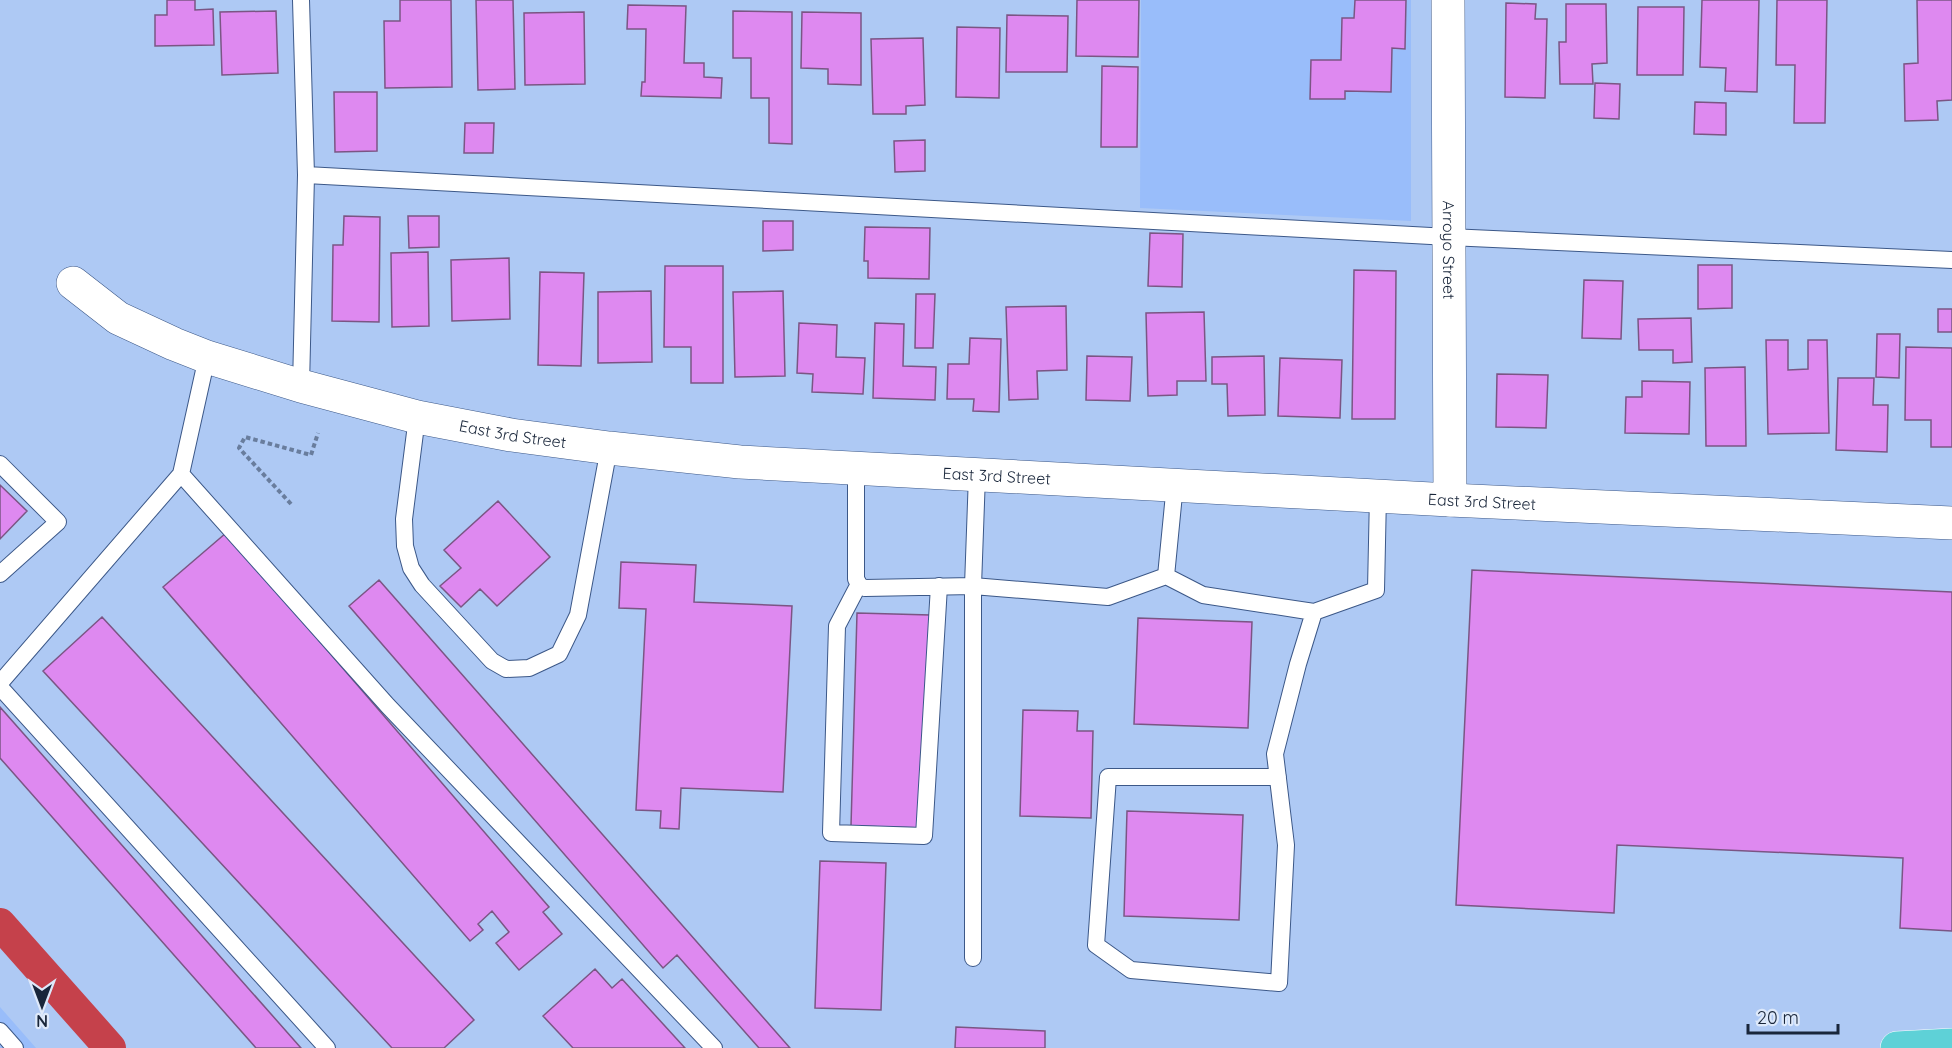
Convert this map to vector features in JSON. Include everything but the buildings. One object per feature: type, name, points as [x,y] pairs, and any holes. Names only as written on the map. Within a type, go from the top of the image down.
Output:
[{"type":"highway","points":[[1896,1048],[1952,1045]]},
{"type":"street","name":"Arroyo Street","points":[[1448,0],[1450,500]]},
{"type":"street","name":"East 3rd Street","points":[[73,283],[118,318],[174,344],[301,387],[417,417],[511,435],[609,448],[741,462],[1450,500],[1952,523]]},
{"type":"lane","points":[[301,0],[306,175],[301,387]]},
{"type":"lane","points":[[306,175],[1449,237],[1952,260]]},
{"type":"lane","points":[[207,357],[181,474],[0,685],[327,1048]]},
{"type":"lane","points":[[417,417],[404,519],[405,546],[411,568],[422,585],[492,661],[506,669],[529,668],[559,654],[578,615],[609,448]]},
{"type":"lane","points":[[0,464],[58,522],[0,574]]},
{"type":"lane","points":[[856,467],[856,579],[865,588],[974,586],[1108,597],[1166,576],[1203,595],[1314,612],[1376,590],[1378,495]]},
{"type":"lane","points":[[181,474],[388,706],[714,1048]]},
{"type":"lane","points":[[974,958],[974,586],[977,475]]},
{"type":"lane","points":[[1166,576],[1175,484]]},
{"type":"lane","points":[[859,584],[837,626],[831,833],[924,836],[939,586]]},
{"type":"lane","points":[[1278,777],[1108,777],[1096,945],[1131,970],[1279,983],[1286,845],[1278,777],[1275,754],[1314,612]]},
{"type":"lane","points":[[0,1031],[15,1048]]},
{"type":"path","points":[[291,504],[239,448],[245,437],[311,455],[318,433]]},
{"type":"shaded area","points":[[1141,0],[1411,0],[1411,221],[1140,208]]},
{"type":"shaded area","points":[[0,1007],[36,1048],[0,1048]]},
{"type":"waterway","points":[[0,924],[110,1048]]}]
